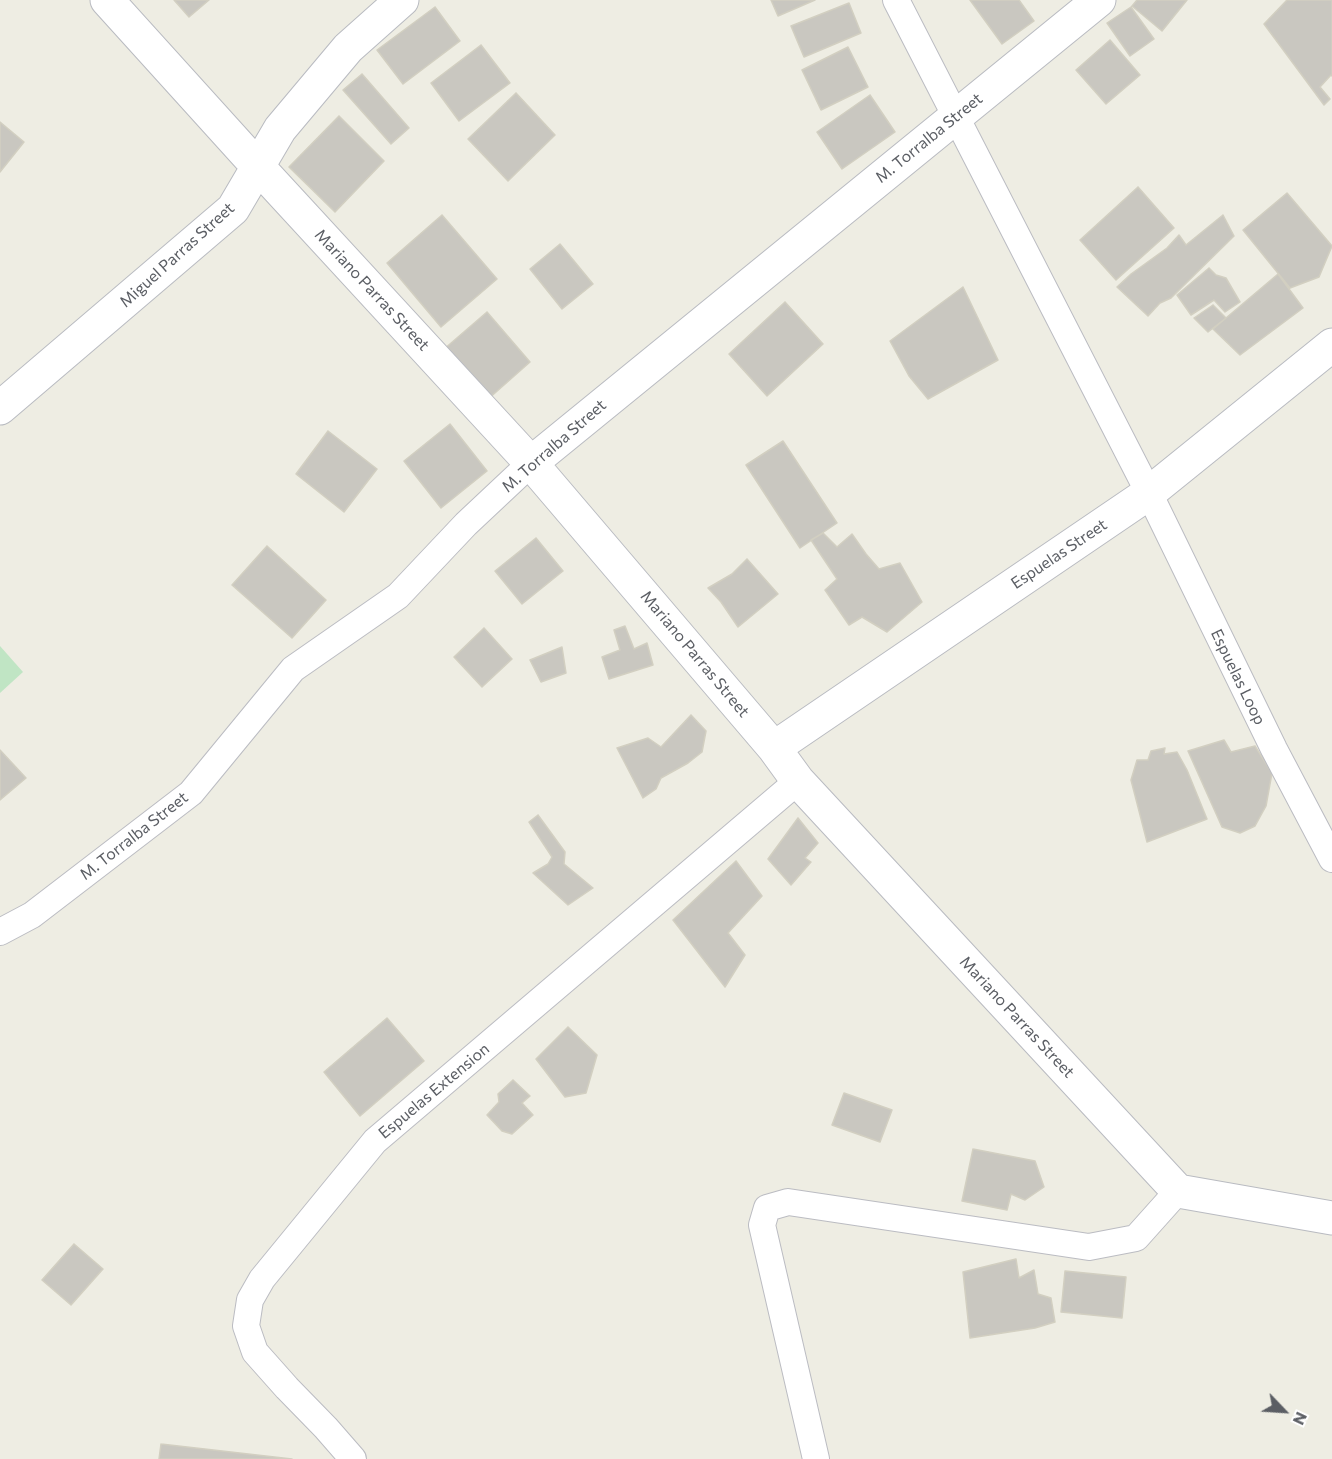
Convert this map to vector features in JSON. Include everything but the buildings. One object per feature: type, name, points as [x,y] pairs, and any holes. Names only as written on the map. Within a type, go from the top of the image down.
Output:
[{"type":"street","name":"Mariano Parras Street","points":[[107,0],[531,463],[774,748],[798,781],[1178,1191]]},
{"type":"street","name":"Miguel Parras Street","points":[[0,408],[233,209],[280,129],[348,48],[402,0]]},
{"type":"street","name":"Espuelas Loop","points":[[896,0],[1149,493],[1274,749],[1332,859]]},
{"type":"street","name":"M. Torralba Street","points":[[0,932],[32,915],[191,793],[293,669],[398,596],[466,524],[531,463],[1099,0]]},
{"type":"street","name":"Espuelas Street","points":[[774,748],[1149,493],[1332,345]]},
{"type":"street","name":"Espuelas Extension","points":[[353,1459],[255,1352],[246,1326],[250,1300],[262,1279],[375,1142],[798,781]]},
{"type":"street","points":[[816,1459],[762,1225],[767,1208],[788,1202],[1089,1247],[1136,1238],[1178,1191],[1332,1218]]},
{"type":"green space","points":[[0,646],[23,672],[0,693]]}]
